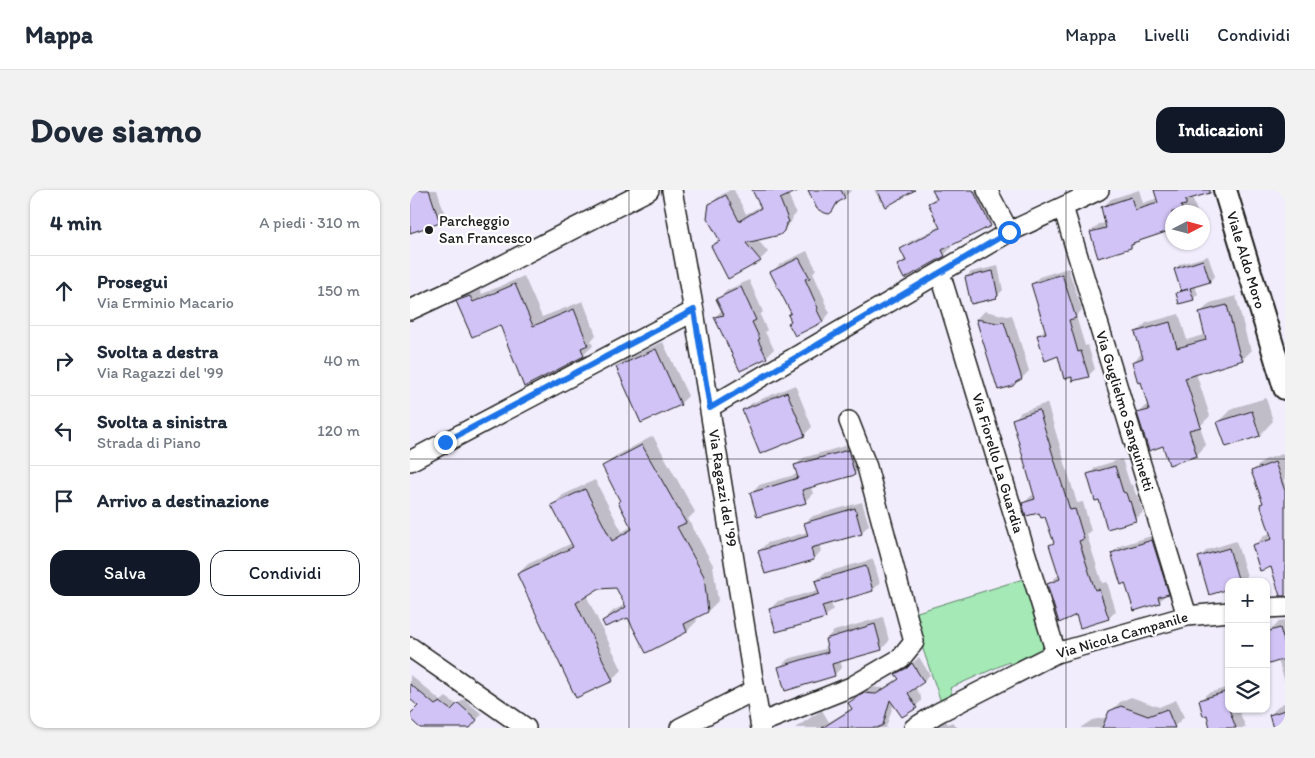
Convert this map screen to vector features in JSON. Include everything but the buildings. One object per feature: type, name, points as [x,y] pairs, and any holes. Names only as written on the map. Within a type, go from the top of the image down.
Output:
[{"type":"main road","name":"Viale Aldo Moro","points":[[1225,190],[1285,388]]},
{"type":"street","points":[[410,310],[464,285],[649,190]]},
{"type":"street","name":"Via Ragazzi del '99","points":[[672,190],[694,310],[761,726]]},
{"type":"street","points":[[987,190],[1009,232]]},
{"type":"street","points":[[710,408],[1009,232],[1099,190]]},
{"type":"street","name":"Via Guglielmo Sanguinetti","points":[[1063,207],[1187,616]]},
{"type":"street","name":"Via Fiorello La Guardia","points":[[940,273],[1056,652]]},
{"type":"street","points":[[410,461],[694,310]]},
{"type":"street","points":[[761,726],[851,687],[901,658],[914,642],[867,467],[849,421]]},
{"type":"street","points":[[1270,608],[1285,607]]},
{"type":"street","name":"Via Nicola Campanile","points":[[914,728],[938,713],[1056,652],[1187,616],[1225,612]]},
{"type":"street","points":[[410,647],[512,724]]},
{"type":"street","points":[[680,728],[755,690]]},
{"type":"green space","points":[[1023,579],[1043,639],[1043,649],[1013,669],[1009,662],[950,688],[954,700],[942,705],[911,614]]},
{"type":"place","name":"Parcheggio San Francesco","points":[[429,230]]},
{"type":"route","points":[[445,442],[694,310],[710,408],[1009,232]]}]
